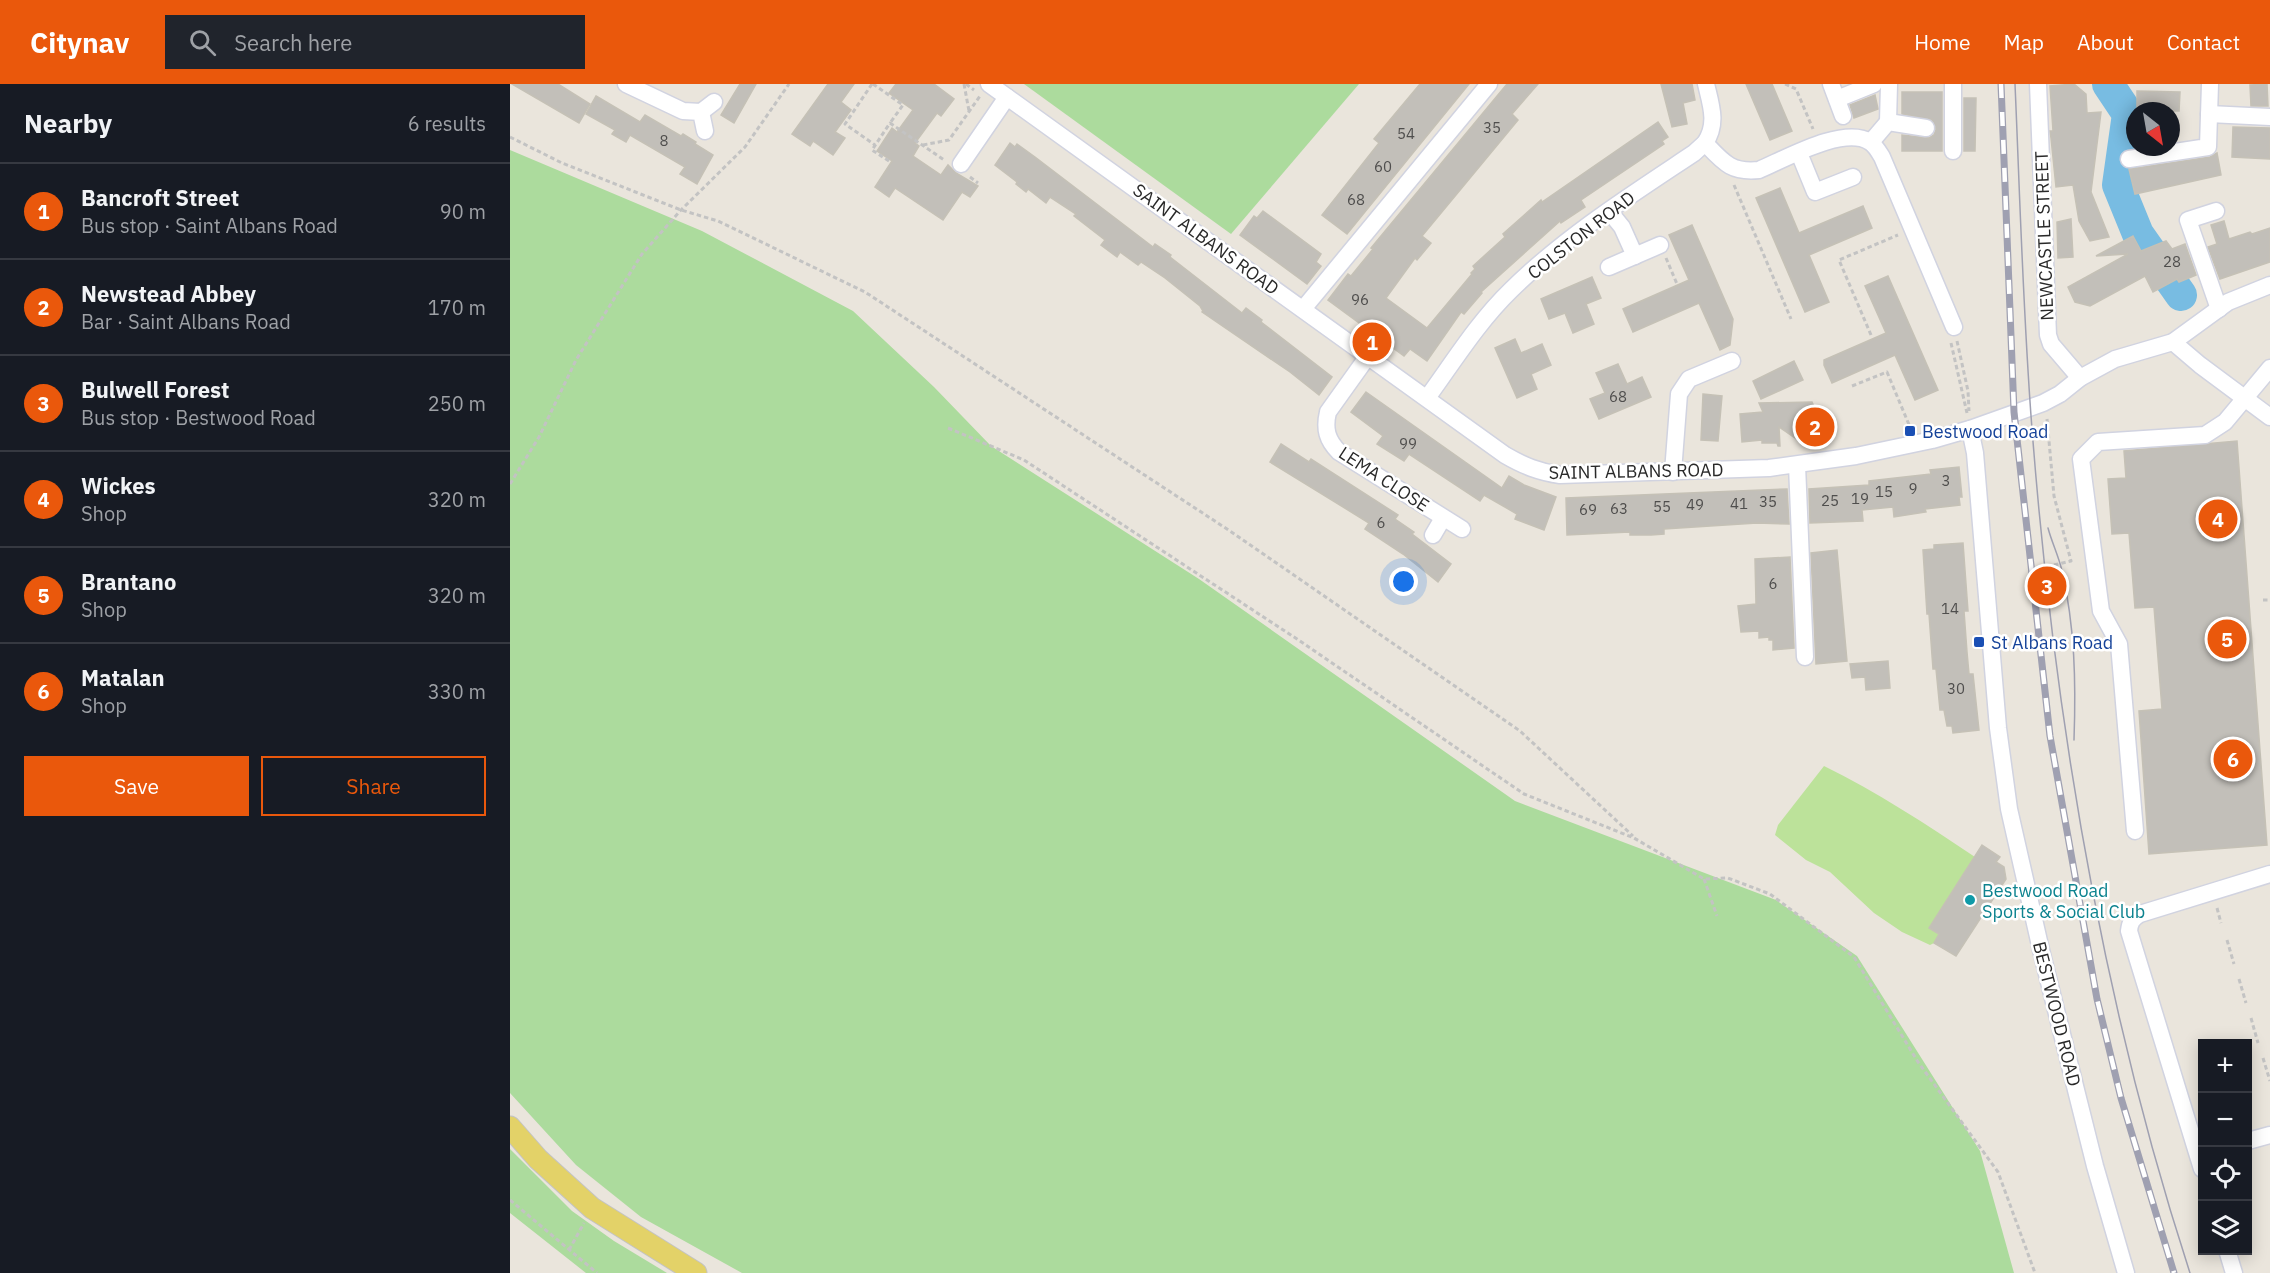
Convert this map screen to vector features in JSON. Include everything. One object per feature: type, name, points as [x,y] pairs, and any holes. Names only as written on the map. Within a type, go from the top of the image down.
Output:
[{"type":"main road","points":[[510,1127],[538,1159],[592,1208],[696,1273]]},
{"type":"street","points":[[626,84],[683,111],[707,107],[705,131]]},
{"type":"street","points":[[1303,309],[1489,84]]},
{"type":"street","points":[[1706,84],[1713,128],[1705,143],[1739,176],[1837,138],[1858,137],[1871,142],[1882,157],[1952,334]]},
{"type":"street","points":[[1843,116],[1834,91],[1874,84]]},
{"type":"street","points":[[1871,142],[1888,122],[1889,84]]},
{"type":"street","points":[[1953,84],[1953,151]]},
{"type":"street","name":"NEWCASTLE STREET","points":[[2038,84],[2048,335],[2051,344],[2080,378]]},
{"type":"street","points":[[2129,159],[2208,147],[2210,84]]},
{"type":"street","name":"SAINT ALBANS ROAD","points":[[985,89],[1007,97],[1505,455],[1524,466],[1560,475],[1797,465],[1856,456],[1970,429],[2043,403],[2080,378],[2115,359],[2173,342],[2228,302],[2270,285]]},
{"type":"street","points":[[958,167],[1007,97]]},
{"type":"street","points":[[2209,114],[2270,117]]},
{"type":"street","points":[[1888,122],[1926,128]]},
{"type":"street","name":"COLSTON ROAD","points":[[1427,398],[1476,329],[1511,290],[1567,241],[1705,143]]},
{"type":"street","points":[[1800,153],[1815,192],[1853,177]]},
{"type":"street","points":[[1609,211],[1622,227],[1635,256]]},
{"type":"street","points":[[2216,211],[2188,220],[2219,309]]},
{"type":"street","points":[[1609,267],[1660,245]]},
{"type":"street","points":[[2173,342],[2199,365],[2270,417]]},
{"type":"street","name":"LEMA CLOSE","points":[[1368,356],[1328,412],[1325,423],[1326,435],[1339,452],[1462,529]]},
{"type":"street","points":[[1673,472],[1679,394],[1689,379],[1732,361]]},
{"type":"street","points":[[2136,831],[2119,644],[2101,611],[2081,459],[2098,442],[2205,435],[2225,423],[2270,370]]},
{"type":"street","name":"BESTWOOD ROAD","points":[[1970,429],[1975,453],[1998,728],[2009,809],[2092,1155],[2126,1273]]},
{"type":"street","points":[[1797,465],[1804,657]]},
{"type":"street","points":[[1433,536],[1443,518]]},
{"type":"street","points":[[2198,1150],[2129,931],[2130,924],[2133,918],[2140,914],[2270,874]]},
{"type":"street","points":[[2252,1140],[2270,1135]]},
{"type":"street","points":[[2228,1255],[2234,1273]]},
{"type":"path","points":[[510,484],[539,437],[582,350],[642,254],[681,210],[745,147],[789,84]]},
{"type":"path","points":[[875,145],[845,124],[872,84],[903,105],[872,150],[889,161]]},
{"type":"path","points":[[964,84],[969,111]]},
{"type":"path","points":[[1785,84],[1796,89],[1820,145]]},
{"type":"path","points":[[923,145],[950,140],[985,89]]},
{"type":"path","points":[[890,123],[958,167],[978,183]]},
{"type":"path","points":[[510,137],[562,163],[681,210],[718,221],[865,292],[1217,523],[1520,731],[1634,838]]},
{"type":"path","points":[[1739,176],[1791,319]]},
{"type":"path","points":[[1871,335],[1839,260],[1903,233]]},
{"type":"path","points":[[1660,245],[1677,284]]},
{"type":"path","points":[[1952,334],[1968,391],[1970,429]]},
{"type":"path","points":[[1952,334],[1970,429]]},
{"type":"path","points":[[1852,386],[1887,372],[1911,432]]},
{"type":"path","points":[[2043,403],[2047,417],[2054,496],[2071,561],[2050,566]]},
{"type":"path","points":[[948,428],[1024,460],[1297,639],[1524,794],[1634,838],[1704,879],[1728,878],[1770,894],[1854,957],[1918,1062],[1998,1172],[2035,1273]]},
{"type":"path","points":[[2263,600],[2270,600]]},
{"type":"path","points":[[1704,879],[1717,916]]},
{"type":"path","points":[[2227,940],[2234,964]]},
{"type":"path","points":[[2239,980],[2246,1003]]},
{"type":"path","points":[[2251,1018],[2258,1043]]},
{"type":"path","points":[[2263,1058],[2270,1081]]},
{"type":"path","points":[[510,1200],[597,1273]]},
{"type":"path","points":[[569,1250],[586,1220]]},
{"type":"green space","points":[[1024,84],[1359,84],[1231,234]]},
{"type":"green space","points":[[510,150],[702,231],[853,311],[934,387],[991,446],[1199,579],[1515,801],[1776,900],[1857,956],[1980,1151],[2014,1273],[742,1273],[641,1217],[576,1165],[510,1093]]},
{"type":"green space","points":[[1824,766],[1901,809],[1975,857],[1930,928],[1939,934],[1934,943],[1930,945],[1902,932],[1874,913],[1830,872],[1806,860],[1775,835],[1778,825]]},
{"type":"green space","points":[[510,1149],[572,1211],[614,1241],[667,1273],[586,1273],[510,1213]]},
{"type":"building","points":[[512,84],[558,84],[590,104],[579,123]]},
{"type":"building","points":[[740,84],[756,84],[734,123],[721,115]]},
{"type":"building","points":[[828,84],[854,84],[841,102],[851,110],[835,132],[845,138],[833,155],[813,141],[810,146],[792,134]]},
{"type":"building","points":[[896,84],[934,84],[954,99],[941,116],[937,113],[915,143],[919,146],[913,156],[941,175],[948,165],[956,173],[978,186],[970,197],[962,192],[943,220],[895,188],[889,197],[875,187],[892,161],[877,151],[892,128],[897,132],[913,110],[889,93]]},
{"type":"building","points":[[1420,84],[1469,84],[1347,234],[1322,215],[1379,143],[1374,139]]},
{"type":"building","points":[[1507,84],[1538,84],[1512,114],[1518,120],[1422,236],[1431,243],[1417,260],[1415,258],[1386,298],[1427,328],[1472,274],[1475,269],[1473,266],[1505,237],[1503,234],[1541,200],[1542,202],[1658,122],[1668,137],[1662,141],[1664,144],[1581,200],[1585,207],[1561,223],[1560,221],[1481,292],[1464,314],[1461,312],[1427,361],[1410,349],[1404,356],[1328,300],[1348,274],[1351,276],[1373,249],[1371,248]]},
{"type":"building","points":[[1661,84],[1692,84],[1695,100],[1683,103],[1687,124],[1672,127]]},
{"type":"building","points":[[1746,84],[1772,84],[1792,131],[1770,140]]},
{"type":"building","points":[[2074,84],[2086,94],[2087,113],[2101,112],[2091,192],[2109,237],[2090,241],[2079,221],[2073,185],[2056,187],[2050,131],[2053,131],[2050,86]]},
{"type":"building","points":[[2267,84],[2268,106],[2251,106],[2250,85]]},
{"type":"building","points":[[2137,91],[2180,92],[2179,102],[2137,102]]},
{"type":"building","points":[[1902,92],[1942,92],[1942,151],[1902,151],[1902,135],[1929,138],[1934,135],[1936,129],[1932,120],[1902,114]]},
{"type":"building","points":[[1875,95],[1878,109],[1854,118],[1850,105]]},
{"type":"building","points":[[596,96],[640,122],[645,115],[681,136],[683,134],[713,155],[697,184],[680,174],[685,167],[630,135],[626,142],[612,134],[615,130],[586,114]]},
{"type":"building","points":[[1964,98],[1976,98],[1975,151],[1964,151]]},
{"type":"building","points":[[2233,127],[2270,128],[2270,159],[2232,157]]},
{"type":"building","points":[[1010,143],[1015,147],[1017,144],[1035,157],[1153,247],[1155,244],[1171,255],[1170,257],[1242,313],[1246,308],[1332,377],[1319,395],[1290,372],[1202,312],[1200,306],[1165,278],[1141,262],[1138,265],[1120,252],[1117,257],[1101,245],[1105,240],[1074,216],[1076,214],[1050,197],[1046,203],[1028,189],[1026,192],[1016,184],[1017,182],[995,165]]},
{"type":"building","points":[[2217,153],[2221,175],[2135,194],[2129,169],[2210,157]]},
{"type":"building","points":[[1780,188],[1799,233],[1863,206],[1872,228],[1809,255],[1829,302],[1805,312],[1756,198]]},
{"type":"building","points":[[1263,211],[1321,254],[1316,262],[1321,266],[1307,284],[1240,235],[1254,216],[1257,218]]},
{"type":"building","points":[[2071,219],[2073,257],[2058,258],[2057,222]]},
{"type":"building","points":[[2224,221],[2229,239],[2270,228],[2270,262],[2220,279],[2208,247],[2217,244],[2211,225]]},
{"type":"building","points":[[1692,225],[1733,319],[1730,345],[1720,350],[1699,303],[1633,332],[1623,309],[1689,280],[1669,235]]},
{"type":"building","points":[[2133,236],[2141,251],[2166,241],[2172,249],[2185,244],[2196,275],[2179,282],[2177,279],[2153,292],[2145,276],[2090,306],[2075,302],[2068,287],[2128,254],[2096,256]]},
{"type":"building","points":[[1888,276],[1938,390],[1915,400],[1895,355],[1832,383],[1824,365],[1824,360],[1886,333],[1865,286]]},
{"type":"building","points":[[1592,277],[1601,298],[1586,304],[1594,324],[1573,333],[1565,313],[1549,319],[1541,299]]},
{"type":"building","points":[[1515,339],[1521,353],[1542,344],[1551,365],[1531,374],[1537,389],[1517,398],[1495,348]]},
{"type":"building","points":[[1794,361],[1803,380],[1761,399],[1753,381]]},
{"type":"building","points":[[1618,364],[1627,384],[1642,377],[1651,397],[1599,419],[1590,399],[1605,393],[1596,373]]},
{"type":"building","points":[[1366,392],[1502,488],[1509,476],[1524,485],[1556,497],[1544,530],[1515,519],[1517,514],[1484,495],[1480,501],[1409,454],[1404,461],[1377,444],[1383,436],[1351,412]]},
{"type":"building","points":[[1703,394],[1722,396],[1718,441],[1701,440]]},
{"type":"building","points":[[1812,402],[1830,443],[1808,447],[1779,427],[1780,446],[1777,443],[1762,443],[1762,440],[1742,442],[1740,414],[1763,412],[1759,403]]},
{"type":"building","points":[[2237,441],[2267,845],[2149,854],[2139,711],[2162,709],[2154,607],[2135,608],[2129,533],[2112,534],[2108,479],[2126,478],[2124,451]]},
{"type":"building","points":[[1281,444],[1309,462],[1311,459],[1398,515],[1395,519],[1451,564],[1438,582],[1403,554],[1365,529],[1369,523],[1270,462]]},
{"type":"building","points":[[1959,467],[1962,497],[1959,497],[1960,505],[1925,509],[1926,512],[1894,517],[1893,507],[1862,510],[1863,521],[1810,523],[1809,489],[1869,485],[1869,481],[1931,474],[1930,470]]},
{"type":"building","points":[[1787,489],[1789,524],[1757,523],[1664,529],[1664,534],[1651,535],[1630,535],[1630,532],[1567,535],[1566,498]]},
{"type":"building","points":[[1963,543],[1968,611],[1964,611],[1967,652],[1969,674],[1973,674],[1979,730],[1953,733],[1952,726],[1947,726],[1944,710],[1940,710],[1936,669],[1933,669],[1923,550],[1934,549],[1934,545]]},
{"type":"building","points":[[1837,550],[1847,661],[1816,664],[1811,553]]},
{"type":"building","points":[[1790,557],[1794,648],[1773,650],[1773,640],[1769,640],[1769,637],[1759,638],[1759,631],[1741,632],[1738,606],[1756,604],[1755,559]]},
{"type":"building","points":[[1888,661],[1890,688],[1866,690],[1865,677],[1852,678],[1850,664]]},
{"type":"building","name":"Bestwood Road Sports & Social Club","points":[[1982,845],[2000,857],[1996,862],[2004,867],[2006,879],[1956,956],[1934,943],[1939,934],[1929,928]]},
{"type":"waterway","points":[[2108,84],[2128,114],[2118,185],[2138,234],[2181,295]]},
{"type":"tram line","points":[[2015,84],[2032,429],[2053,643],[2068,749],[2086,856],[2131,1066],[2190,1273]]},
{"type":"tram line","points":[[2048,528],[2061,566],[2070,613],[2075,676],[2074,740]]},
{"type":"railway","points":[[2001,84],[2014,412],[2050,736],[2097,999],[2121,1098],[2174,1273]]},
{"type":"place","name":"Bancroft Street","points":[[1372,342]]},
{"type":"place","name":"Newstead Abbey","points":[[1815,427]]},
{"type":"place","name":"Bestwood Road","points":[[1910,431]]},
{"type":"place","name":"Wickes","points":[[2218,519]]},
{"type":"place","name":"Bulwell Forest","points":[[2047,586]]},
{"type":"place","name":"Brantano","points":[[2227,639]]},
{"type":"place","name":"St Albans Road","points":[[1979,642]]},
{"type":"place","name":"Matalan","points":[[2233,759]]},
{"type":"place","name":"Bestwood Road Sports & Social Club","points":[[1970,900]]}]
